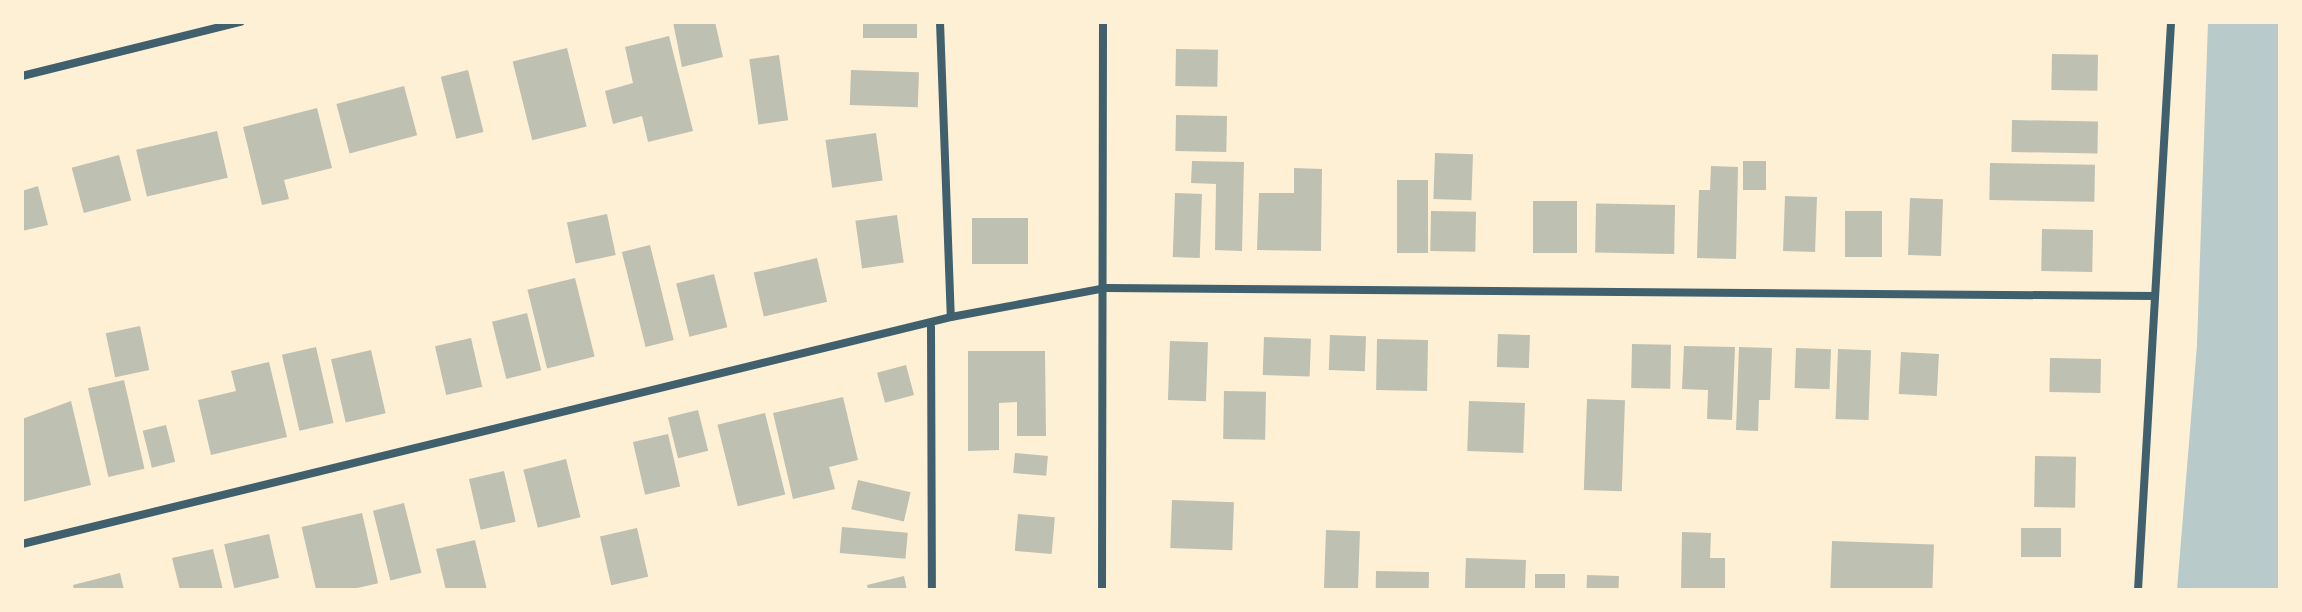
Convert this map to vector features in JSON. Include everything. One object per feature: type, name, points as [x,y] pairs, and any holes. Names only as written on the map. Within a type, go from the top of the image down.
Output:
[{"type":"street","points":[[191,22],[193,33]]},
{"type":"street","points":[[22,76],[240,22]]},
{"type":"street","points":[[940,22],[951,317]]},
{"type":"street","points":[[1102,590],[1106,288],[1103,22]]},
{"type":"street","points":[[2138,590],[2171,22]]},
{"type":"street","points":[[22,544],[931,327],[951,317],[1106,288],[2154,296]]},
{"type":"street","points":[[931,327],[932,590]]},
{"type":"shaded area","points":[[2208,22],[2280,22],[2280,590],[2177,590],[2197,345]]},
{"type":"building","points":[[673,22],[715,22],[723,57],[682,67]]},
{"type":"building","points":[[863,22],[917,22],[917,38],[863,38]]},
{"type":"building","points":[[669,36],[693,131],[648,142],[642,116],[613,124],[605,91],[633,83],[625,47]]},
{"type":"building","points":[[567,48],[587,127],[532,140],[513,62]]},
{"type":"building","points":[[1176,49],[1218,50],[1217,87],[1175,86]]},
{"type":"building","points":[[2052,54],[2098,55],[2097,91],[2051,90]]},
{"type":"building","points":[[779,55],[788,120],[758,125],[749,59]]},
{"type":"building","points":[[468,70],[483,132],[456,139],[441,77]]},
{"type":"building","points":[[851,70],[919,72],[918,107],[850,105]]},
{"type":"building","points":[[404,86],[417,135],[350,153],[336,104]]},
{"type":"building","points":[[317,108],[332,168],[284,180],[289,199],[262,205],[243,127]]},
{"type":"building","points":[[1176,115],[1227,116],[1226,152],[1175,151]]},
{"type":"building","points":[[2012,120],[2098,122],[2097,153],[2011,152]]},
{"type":"building","points":[[217,131],[228,178],[147,196],[136,150]]},
{"type":"building","points":[[876,133],[883,181],[832,188],[825,140]]},
{"type":"building","points":[[1435,153],[1473,154],[1471,200],[1433,199]]},
{"type":"building","points":[[119,155],[131,200],[84,213],[72,168]]},
{"type":"building","points":[[1192,161],[1244,162],[1242,251],[1215,250],[1216,184],[1191,183]]},
{"type":"building","points":[[1743,161],[1766,161],[1766,190],[1743,190]]},
{"type":"building","points":[[1990,163],[2095,165],[2094,202],[1989,200]]},
{"type":"building","points":[[1711,166],[1738,167],[1736,259],[1697,258],[1699,190],[1710,190]]},
{"type":"building","points":[[1294,168],[1322,169],[1321,251],[1257,250],[1259,193],[1294,193]]},
{"type":"building","points":[[1397,180],[1428,180],[1428,253],[1397,253]]},
{"type":"building","points":[[38,186],[48,225],[22,231],[22,191]]},
{"type":"building","points":[[1175,193],[1202,194],[1200,258],[1173,257]]},
{"type":"building","points":[[1785,196],[1817,197],[1815,252],[1783,251]]},
{"type":"building","points":[[1910,198],[1943,199],[1941,256],[1908,255]]},
{"type":"building","points":[[1533,201],[1577,201],[1577,253],[1533,253]]},
{"type":"building","points":[[1596,204],[1675,205],[1674,254],[1595,253]]},
{"type":"building","points":[[1431,211],[1476,212],[1475,252],[1430,251]]},
{"type":"building","points":[[1845,211],[1882,211],[1882,257],[1845,257]]},
{"type":"building","points":[[607,214],[616,255],[576,264],[567,223]]},
{"type":"building","points":[[897,215],[904,263],[862,268],[855,221]]},
{"type":"building","points":[[972,218],[1028,218],[1028,264],[972,264]]},
{"type":"building","points":[[2042,229],[2093,230],[2092,272],[2041,271]]},
{"type":"building","points":[[650,245],[674,340],[646,347],[622,252]]},
{"type":"building","points":[[817,258],[827,302],[764,316],[754,273]]},
{"type":"building","points":[[714,274],[727,327],[689,337],[676,283]]},
{"type":"building","points":[[575,278],[595,357],[547,368],[527,290]]},
{"type":"building","points":[[527,313],[541,370],[506,379],[492,322]]},
{"type":"building","points":[[140,326],[149,370],[115,377],[106,333]]},
{"type":"building","points":[[1498,334],[1530,335],[1529,368],[1497,367]]},
{"type":"building","points":[[1330,335],[1366,336],[1365,371],[1329,370]]},
{"type":"building","points":[[1264,337],[1311,339],[1310,377],[1263,375]]},
{"type":"building","points":[[471,338],[482,387],[446,395],[435,346]]},
{"type":"building","points":[[1377,339],[1428,340],[1427,391],[1376,390]]},
{"type":"building","points":[[1170,341],[1208,342],[1206,401],[1168,400]]},
{"type":"building","points":[[1632,344],[1671,345],[1670,389],[1631,388]]},
{"type":"building","points":[[1684,346],[1735,347],[1732,420],[1707,419],[1708,390],[1682,389]]},
{"type":"building","points":[[316,347],[334,423],[299,431],[282,355]]},
{"type":"building","points":[[1739,347],[1772,348],[1770,400],[1759,400],[1758,431],[1736,430]]},
{"type":"building","points":[[1796,348],[1831,349],[1830,389],[1795,388]]},
{"type":"building","points":[[1838,349],[1871,350],[1869,420],[1836,419]]},
{"type":"building","points":[[371,350],[386,413],[346,423],[331,359]]},
{"type":"building","points":[[968,351],[1045,351],[1046,436],[1017,436],[1017,402],[999,403],[999,450],[968,451]]},
{"type":"building","points":[[1901,352],[1939,354],[1937,396],[1899,394]]},
{"type":"building","points":[[2050,358],[2101,359],[2100,393],[2049,392]]},
{"type":"building","points":[[269,362],[287,437],[211,455],[198,400],[236,391],[231,371]]},
{"type":"building","points":[[906,365],[914,395],[885,403],[877,373]]},
{"type":"building","points":[[124,380],[144,469],[108,477],[88,388]]},
{"type":"building","points":[[1224,391],[1266,392],[1265,440],[1223,439]]},
{"type":"building","points":[[843,397],[858,460],[829,467],[835,489],[793,499],[773,413]]},
{"type":"building","points":[[1587,399],[1625,400],[1622,491],[1584,490]]},
{"type":"building","points":[[71,401],[91,485],[22,502],[22,419]]},
{"type":"building","points":[[1469,401],[1525,403],[1523,453],[1467,451]]},
{"type":"building","points":[[698,410],[708,451],[678,458],[668,417]]},
{"type":"building","points":[[765,413],[785,495],[738,506],[717,425]]},
{"type":"building","points":[[166,425],[175,462],[152,468],[143,431]]},
{"type":"building","points":[[668,434],[680,487],[645,495],[633,442]]},
{"type":"building","points":[[1015,453],[1048,456],[1046,476],[1013,473]]},
{"type":"building","points":[[2035,456],[2076,457],[2075,508],[2034,507]]},
{"type":"building","points":[[566,459],[581,517],[538,528],[523,470]]},
{"type":"building","points":[[504,471],[516,522],[481,530],[469,479]]},
{"type":"building","points":[[858,480],[911,492],[904,521],[851,509]]},
{"type":"building","points":[[1172,500],[1234,502],[1232,550],[1170,548]]},
{"type":"building","points":[[404,503],[421,573],[390,581],[373,511]]},
{"type":"building","points":[[362,513],[378,583],[349,590],[316,590],[302,527]]},
{"type":"building","points":[[1018,514],[1055,517],[1052,554],[1015,551]]},
{"type":"building","points":[[842,527],[908,533],[905,559],[840,553]]},
{"type":"building","points":[[637,528],[648,577],[611,585],[600,537]]},
{"type":"building","points":[[2021,528],[2061,528],[2061,557],[2021,557]]},
{"type":"building","points":[[1326,530],[1360,531],[1358,590],[1324,589]]},
{"type":"building","points":[[1682,532],[1711,533],[1710,558],[1725,558],[1725,590],[1681,590]]},
{"type":"building","points":[[269,534],[279,578],[234,588],[224,544]]},
{"type":"building","points":[[475,540],[487,590],[446,590],[436,549]]},
{"type":"building","points":[[1832,541],[1934,545],[1932,590],[1830,590]]},
{"type":"building","points":[[213,549],[223,590],[180,590],[172,558]]},
{"type":"building","points":[[1466,558],[1526,560],[1525,590],[1465,590]]},
{"type":"building","points":[[1376,571],[1429,572],[1429,590],[1376,590]]},
{"type":"building","points":[[120,573],[124,590],[74,590],[73,585]]},
{"type":"building","points":[[1535,574],[1565,574],[1565,590],[1535,590]]},
{"type":"building","points":[[1587,575],[1619,576],[1618,590],[1586,590]]},
{"type":"building","points":[[904,576],[907,590],[868,590],[867,585]]}]
